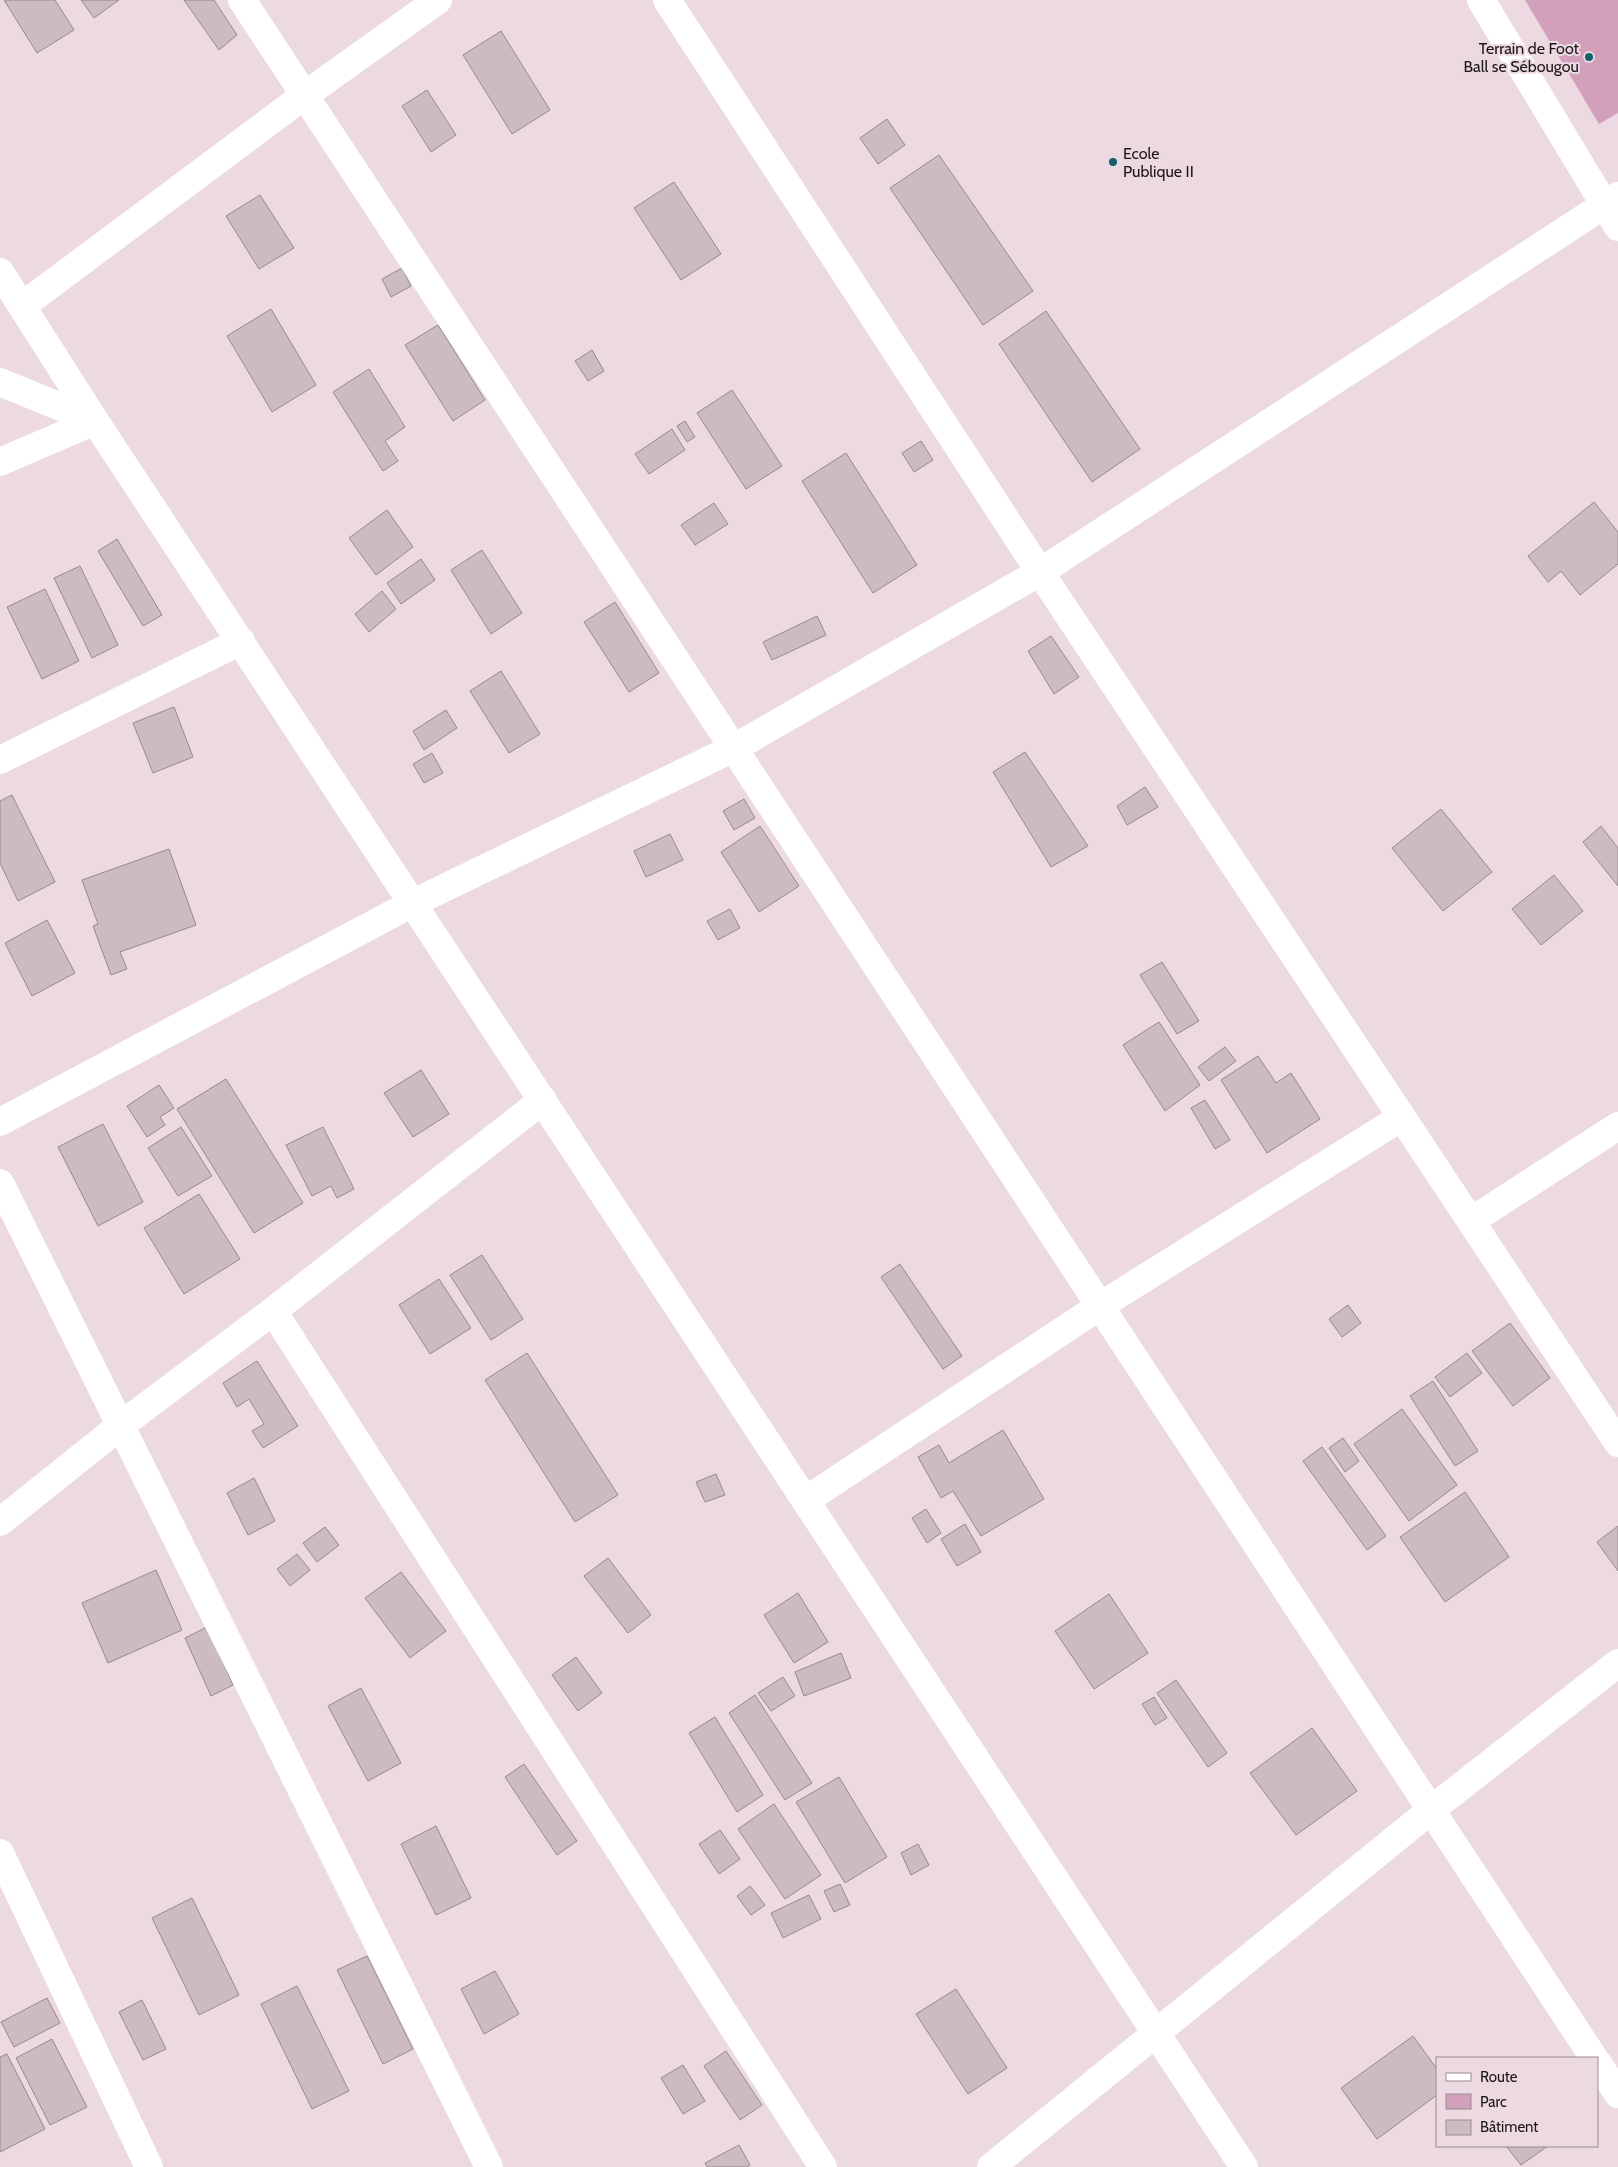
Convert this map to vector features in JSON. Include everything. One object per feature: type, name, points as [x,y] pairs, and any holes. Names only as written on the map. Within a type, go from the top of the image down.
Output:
[{"type":"street","points":[[242,0],[1593,2057]]},
{"type":"street","points":[[22,306],[305,95],[438,0]]},
{"type":"street","points":[[667,0],[1040,572],[1618,1443]]},
{"type":"street","points":[[1481,0],[1611,200],[1618,227]]},
{"type":"street","points":[[0,1122],[413,903],[734,748],[1040,572],[1611,200]]},
{"type":"street","points":[[0,272],[95,421],[1244,2167]]},
{"type":"street","points":[[0,382],[95,421]]},
{"type":"street","points":[[0,462],[95,421]]},
{"type":"street","points":[[0,760],[241,641]]},
{"type":"street","points":[[0,1522],[120,1426],[274,1312],[543,1100]]},
{"type":"street","points":[[806,1500],[1100,1306],[1402,1116]]},
{"type":"street","points":[[1471,1221],[1618,1126]]},
{"type":"street","points":[[0,1183],[489,2167]]},
{"type":"street","points":[[274,1312],[823,2167]]},
{"type":"street","points":[[991,2167],[1431,1810],[1618,1663]]},
{"type":"street","points":[[0,1853],[150,2167]]},
{"type":"street","points":[[1598,2064],[1618,2094]]},
{"type":"green space","name":"Terrain de Foot Ball se Sébougou","points":[[1525,0],[1618,0],[1618,113],[1599,124]]},
{"type":"building","points":[[4,0],[55,0],[74,30],[37,53]]},
{"type":"building","points":[[81,0],[119,0],[94,18]]},
{"type":"building","points":[[184,0],[214,0],[237,35],[219,50]]},
{"type":"building","points":[[501,31],[550,110],[512,134],[463,55]]},
{"type":"building","points":[[427,90],[456,135],[431,152],[402,106]]},
{"type":"building","points":[[887,119],[905,145],[878,164],[860,138]]},
{"type":"building","points":[[939,155],[1033,291],[983,325],[890,188]]},
{"type":"building","points":[[674,182],[721,254],[681,280],[634,208]]},
{"type":"building","points":[[260,195],[294,248],[259,269],[226,216]]},
{"type":"building","points":[[402,268],[411,286],[391,297],[382,279]]},
{"type":"building","points":[[271,309],[316,385],[272,412],[227,336]]},
{"type":"building","points":[[1046,311],[1140,449],[1092,482],[999,344]]},
{"type":"building","points":[[438,325],[485,400],[453,421],[405,345]]},
{"type":"building","points":[[592,350],[604,371],[588,381],[575,361]]},
{"type":"building","points":[[369,369],[405,427],[385,441],[398,461],[383,471],[333,392]]},
{"type":"building","points":[[732,390],[782,466],[746,489],[697,413]]},
{"type":"building","points":[[685,421],[695,437],[687,442],[677,426]]},
{"type":"building","points":[[672,429],[685,450],[649,474],[635,454]]},
{"type":"building","points":[[921,441],[933,460],[914,472],[902,453]]},
{"type":"building","points":[[846,453],[917,565],[873,593],[802,481]]},
{"type":"building","points":[[1594,502],[1618,532],[1618,564],[1580,595],[1561,571],[1548,582],[1528,556]]},
{"type":"building","points":[[714,503],[728,524],[695,545],[681,525]]},
{"type":"building","points":[[387,510],[413,547],[376,575],[349,538]]},
{"type":"building","points":[[117,539],[162,615],[143,626],[98,551]]},
{"type":"building","points":[[482,550],[522,613],[491,634],[451,570]]},
{"type":"building","points":[[421,559],[435,580],[401,604],[387,583]]},
{"type":"building","points":[[80,566],[118,645],[92,658],[54,578]]},
{"type":"building","points":[[45,589],[79,661],[42,679],[7,607]]},
{"type":"building","points":[[382,591],[396,609],[369,632],[355,614]]},
{"type":"building","points":[[615,602],[659,673],[629,692],[584,622]]},
{"type":"building","points":[[817,616],[826,635],[772,660],[763,642]]},
{"type":"building","points":[[1051,636],[1079,677],[1054,694],[1028,651]]},
{"type":"building","points":[[501,671],[540,734],[509,753],[470,691]]},
{"type":"building","points":[[174,707],[193,757],[153,773],[133,723]]},
{"type":"building","points":[[446,710],[457,728],[424,750],[413,731]]},
{"type":"building","points":[[1025,752],[1088,846],[1051,867],[993,772]]},
{"type":"building","points":[[432,753],[443,773],[424,783],[413,764]]},
{"type":"building","points":[[1145,787],[1158,807],[1127,825],[1117,806]]},
{"type":"building","points":[[12,795],[55,882],[18,901],[0,863],[0,801]]},
{"type":"building","points":[[744,799],[755,818],[734,830],[723,811]]},
{"type":"building","points":[[1441,809],[1492,872],[1443,911],[1392,848]]},
{"type":"building","points":[[760,826],[799,886],[759,912],[721,852]]},
{"type":"building","points":[[1601,826],[1618,848],[1618,886],[1583,842]]},
{"type":"building","points":[[670,834],[683,860],[646,877],[634,851]]},
{"type":"building","points":[[169,849],[196,925],[120,952],[127,969],[111,975],[93,926],[98,924],[82,880]]},
{"type":"building","points":[[1554,875],[1583,911],[1541,945],[1512,909]]},
{"type":"building","points":[[730,909],[740,928],[718,940],[707,921]]},
{"type":"building","points":[[47,920],[75,973],[32,996],[5,943]]},
{"type":"building","points":[[1162,962],[1199,1021],[1177,1034],[1140,975]]},
{"type":"building","points":[[1159,1022],[1200,1085],[1165,1111],[1123,1045]]},
{"type":"building","points":[[1225,1047],[1236,1061],[1209,1081],[1198,1067]]},
{"type":"building","points":[[1258,1056],[1276,1083],[1291,1073],[1320,1119],[1267,1153],[1221,1080]]},
{"type":"building","points":[[421,1070],[449,1114],[413,1137],[384,1093]]},
{"type":"building","points":[[226,1079],[303,1203],[254,1233],[177,1109]]},
{"type":"building","points":[[159,1085],[174,1108],[160,1117],[165,1125],[147,1137],[127,1106]]},
{"type":"building","points":[[1205,1100],[1230,1140],[1215,1149],[1191,1108]]},
{"type":"building","points":[[103,1124],[143,1202],[98,1226],[58,1147]]},
{"type":"building","points":[[181,1127],[212,1176],[178,1196],[148,1148]]},
{"type":"building","points":[[323,1127],[354,1189],[337,1198],[331,1186],[312,1196],[286,1145]]},
{"type":"building","points":[[199,1194],[240,1259],[184,1294],[144,1228]]},
{"type":"building","points":[[482,1255],[523,1319],[491,1340],[450,1275]]},
{"type":"building","points":[[900,1264],[962,1356],[943,1369],[881,1277]]},
{"type":"building","points":[[439,1279],[471,1328],[430,1354],[399,1305]]},
{"type":"building","points":[[1348,1305],[1361,1323],[1342,1337],[1329,1319]]},
{"type":"building","points":[[1510,1323],[1550,1378],[1513,1406],[1472,1351]]},
{"type":"building","points":[[527,1353],[618,1495],[575,1522],[485,1380]]},
{"type":"building","points":[[1467,1353],[1482,1373],[1450,1397],[1435,1377]]},
{"type":"building","points":[[257,1361],[298,1426],[263,1448],[252,1431],[264,1424],[249,1399],[237,1407],[223,1383]]},
{"type":"building","points":[[1433,1381],[1478,1451],[1455,1466],[1410,1396]]},
{"type":"building","points":[[1402,1409],[1457,1485],[1409,1521],[1354,1444]]},
{"type":"building","points":[[1003,1430],[1044,1499],[981,1536],[953,1491],[941,1498],[918,1457],[939,1445],[949,1463]]},
{"type":"building","points":[[1343,1438],[1359,1461],[1345,1472],[1329,1448]]},
{"type":"building","points":[[1322,1447],[1386,1536],[1367,1550],[1303,1461]]},
{"type":"building","points":[[716,1474],[725,1495],[705,1502],[696,1482]]},
{"type":"building","points":[[254,1478],[275,1521],[248,1535],[227,1493]]},
{"type":"building","points":[[1465,1492],[1509,1557],[1445,1602],[1400,1537]]},
{"type":"building","points":[[926,1509],[941,1533],[927,1543],[912,1518]]},
{"type":"building","points":[[965,1524],[981,1552],[957,1566],[941,1539]]},
{"type":"building","points":[[1618,1526],[1618,1571],[1597,1542]]},
{"type":"building","points":[[325,1527],[339,1545],[317,1562],[303,1543]]},
{"type":"building","points":[[297,1554],[310,1570],[290,1586],[277,1569]]},
{"type":"building","points":[[608,1558],[651,1615],[628,1633],[584,1576]]},
{"type":"building","points":[[156,1570],[182,1630],[108,1663],[82,1603]]},
{"type":"building","points":[[401,1572],[446,1631],[410,1658],[365,1598]]},
{"type":"building","points":[[798,1593],[828,1642],[794,1663],[764,1615]]},
{"type":"building","points":[[1109,1594],[1148,1653],[1094,1689],[1055,1631]]},
{"type":"building","points":[[207,1627],[233,1685],[211,1696],[185,1638]]},
{"type":"building","points":[[841,1653],[851,1678],[804,1696],[795,1672]]},
{"type":"building","points":[[576,1657],[602,1693],[578,1711],[552,1675]]},
{"type":"building","points":[[783,1677],[795,1696],[771,1711],[758,1693]]},
{"type":"building","points":[[1176,1680],[1227,1753],[1208,1767],[1157,1693]]},
{"type":"building","points":[[361,1688],[401,1763],[368,1781],[328,1706]]},
{"type":"building","points":[[755,1695],[812,1783],[785,1800],[729,1713]]},
{"type":"building","points":[[1154,1697],[1167,1718],[1155,1725],[1142,1704]]},
{"type":"building","points":[[715,1717],[763,1795],[737,1812],[689,1733]]},
{"type":"building","points":[[1312,1728],[1357,1791],[1296,1835],[1250,1773]]},
{"type":"building","points":[[524,1764],[577,1841],[557,1855],[505,1777]]},
{"type":"building","points":[[839,1777],[887,1857],[845,1883],[796,1802]]},
{"type":"building","points":[[774,1804],[821,1875],[785,1899],[738,1829]]},
{"type":"building","points":[[436,1826],[471,1898],[436,1915],[401,1844]]},
{"type":"building","points":[[720,1830],[740,1859],[719,1874],[699,1844]]},
{"type":"building","points":[[918,1844],[929,1865],[911,1875],[901,1853]]},
{"type":"building","points":[[840,1884],[850,1905],[834,1912],[824,1891]]},
{"type":"building","points":[[750,1886],[765,1905],[751,1915],[737,1896]]},
{"type":"building","points":[[809,1895],[821,1919],[783,1938],[771,1913]]},
{"type":"building","points":[[192,1898],[239,1995],[199,2015],[152,1918]]},
{"type":"building","points":[[367,1956],[413,2049],[383,2064],[337,1970]]},
{"type":"building","points":[[495,1971],[519,2014],[484,2034],[461,1989]]},
{"type":"building","points":[[297,1986],[349,2091],[312,2109],[261,2004]]},
{"type":"building","points":[[956,1989],[1007,2068],[968,2094],[916,2014]]},
{"type":"building","points":[[47,1998],[60,2023],[14,2047],[1,2022]]},
{"type":"building","points":[[142,2000],[166,2049],[143,2060],[119,2012]]},
{"type":"building","points":[[1413,2036],[1436,2068],[1436,2096],[1377,2139],[1341,2088]]},
{"type":"building","points":[[52,2039],[87,2107],[50,2125],[16,2058]]},
{"type":"building","points":[[726,2051],[762,2105],[740,2120],[704,2066]]},
{"type":"building","points":[[7,2054],[45,2129],[0,2152],[0,2057]]},
{"type":"building","points":[[683,2065],[705,2101],[683,2114],[661,2078]]},
{"type":"building","points":[[739,2145],[750,2165],[747,2167],[707,2167],[705,2163]]},
{"type":"building","points":[[1507,2147],[1547,2147],[1521,2165]]},
{"type":"place","name":"Terrain de Foot Ball se Sébougou","points":[[1589,57]]},
{"type":"place","name":"Ecole Publique II","points":[[1113,162]]}]
